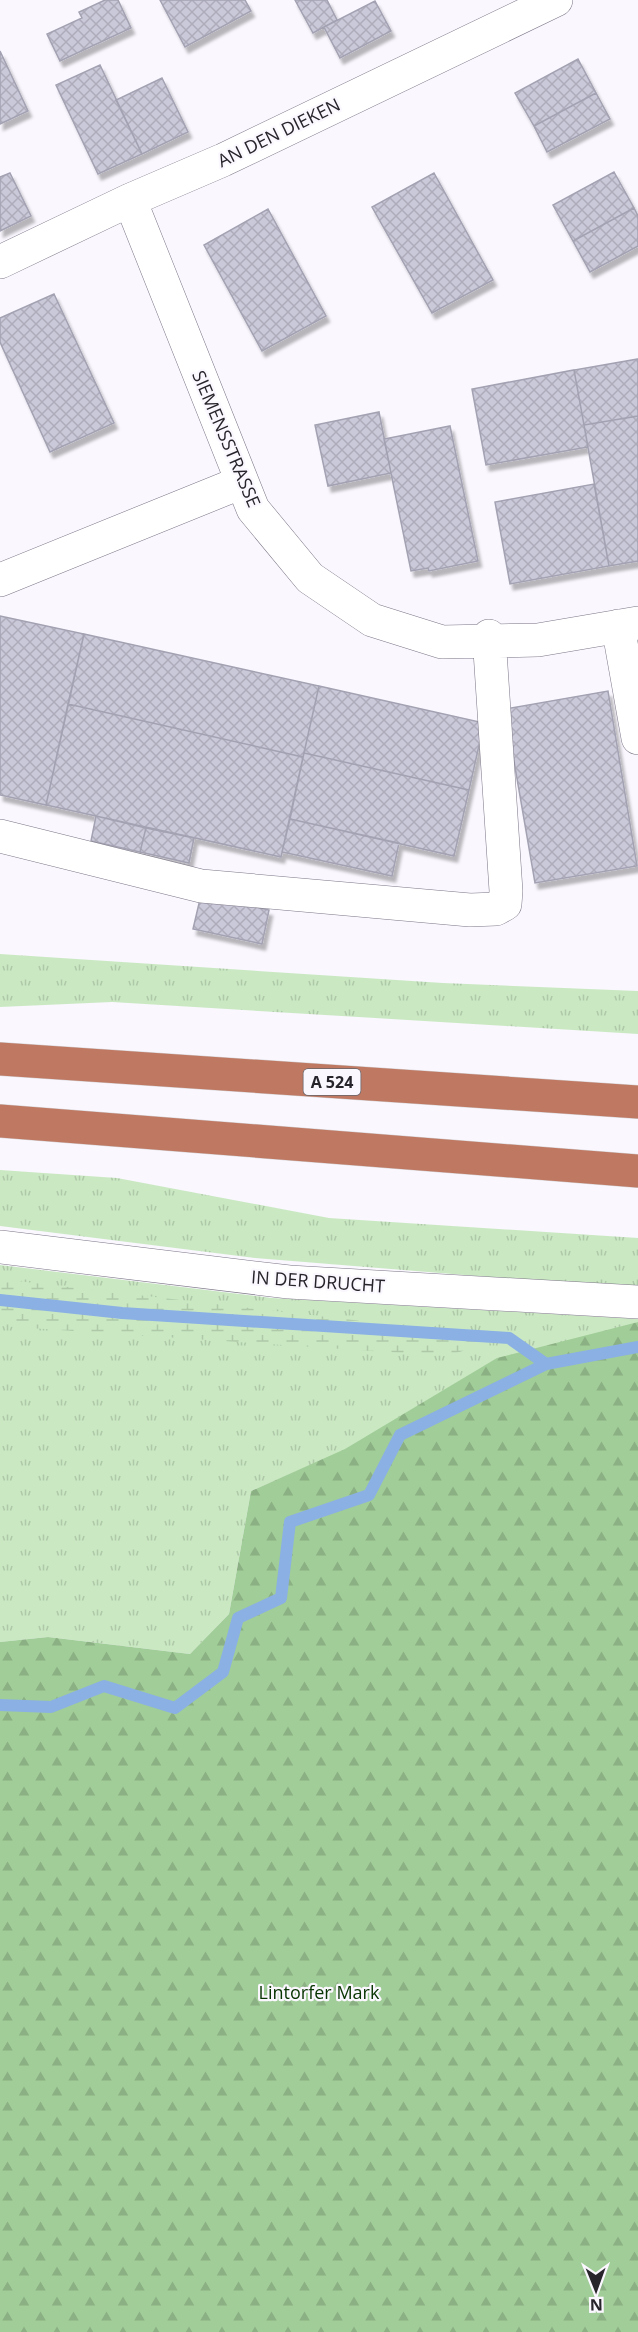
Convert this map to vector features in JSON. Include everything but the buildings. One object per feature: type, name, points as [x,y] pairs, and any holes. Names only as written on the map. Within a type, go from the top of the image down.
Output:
[{"type":"highway","name":"A 524","points":[[0,1059],[638,1102]]},
{"type":"highway","points":[[0,1121],[638,1171]]},
{"type":"street","name":"AN DEN DIEKEN","points":[[0,262],[130,200],[223,160],[556,0]]},
{"type":"street","name":"SIEMENSSTRASSE","points":[[130,200],[253,509],[310,578],[372,620],[442,642],[490,639],[538,640],[628,625]]},
{"type":"street","points":[[0,580],[242,482]]},
{"type":"street","points":[[628,625],[638,738]]},
{"type":"street","points":[[0,836],[201,886],[470,910],[496,909],[505,904],[506,891],[490,639]]},
{"type":"street","name":"IN DER DRUCHT","points":[[0,1247],[289,1282],[638,1302]]},
{"type":"green space","points":[[0,954],[443,983],[638,991],[638,1034],[112,1002],[0,1007]]},
{"type":"green space","points":[[0,1170],[117,1178],[329,1218],[638,1238],[638,1289],[255,1258],[0,1226]]},
{"type":"green space","points":[[0,1265],[272,1298],[638,1319],[638,1322],[251,1491],[229,1614],[190,1654],[48,1637],[0,1642]]},
{"type":"green space","points":[[0,1279],[509,1338],[445,1356],[0,1326]]},
{"type":"green space","name":"Lintorfer Mark","points":[[638,1322],[638,2332],[0,2332],[0,1642],[48,1637],[190,1654],[229,1614],[251,1491],[345,1449],[497,1358]]},
{"type":"waterway","points":[[0,1300],[122,1313],[509,1338],[546,1364]]},
{"type":"waterway","points":[[0,1705],[51,1707],[104,1686],[175,1708],[223,1672],[238,1618],[281,1598],[290,1522],[369,1495],[400,1435],[546,1364],[638,1347]]}]
